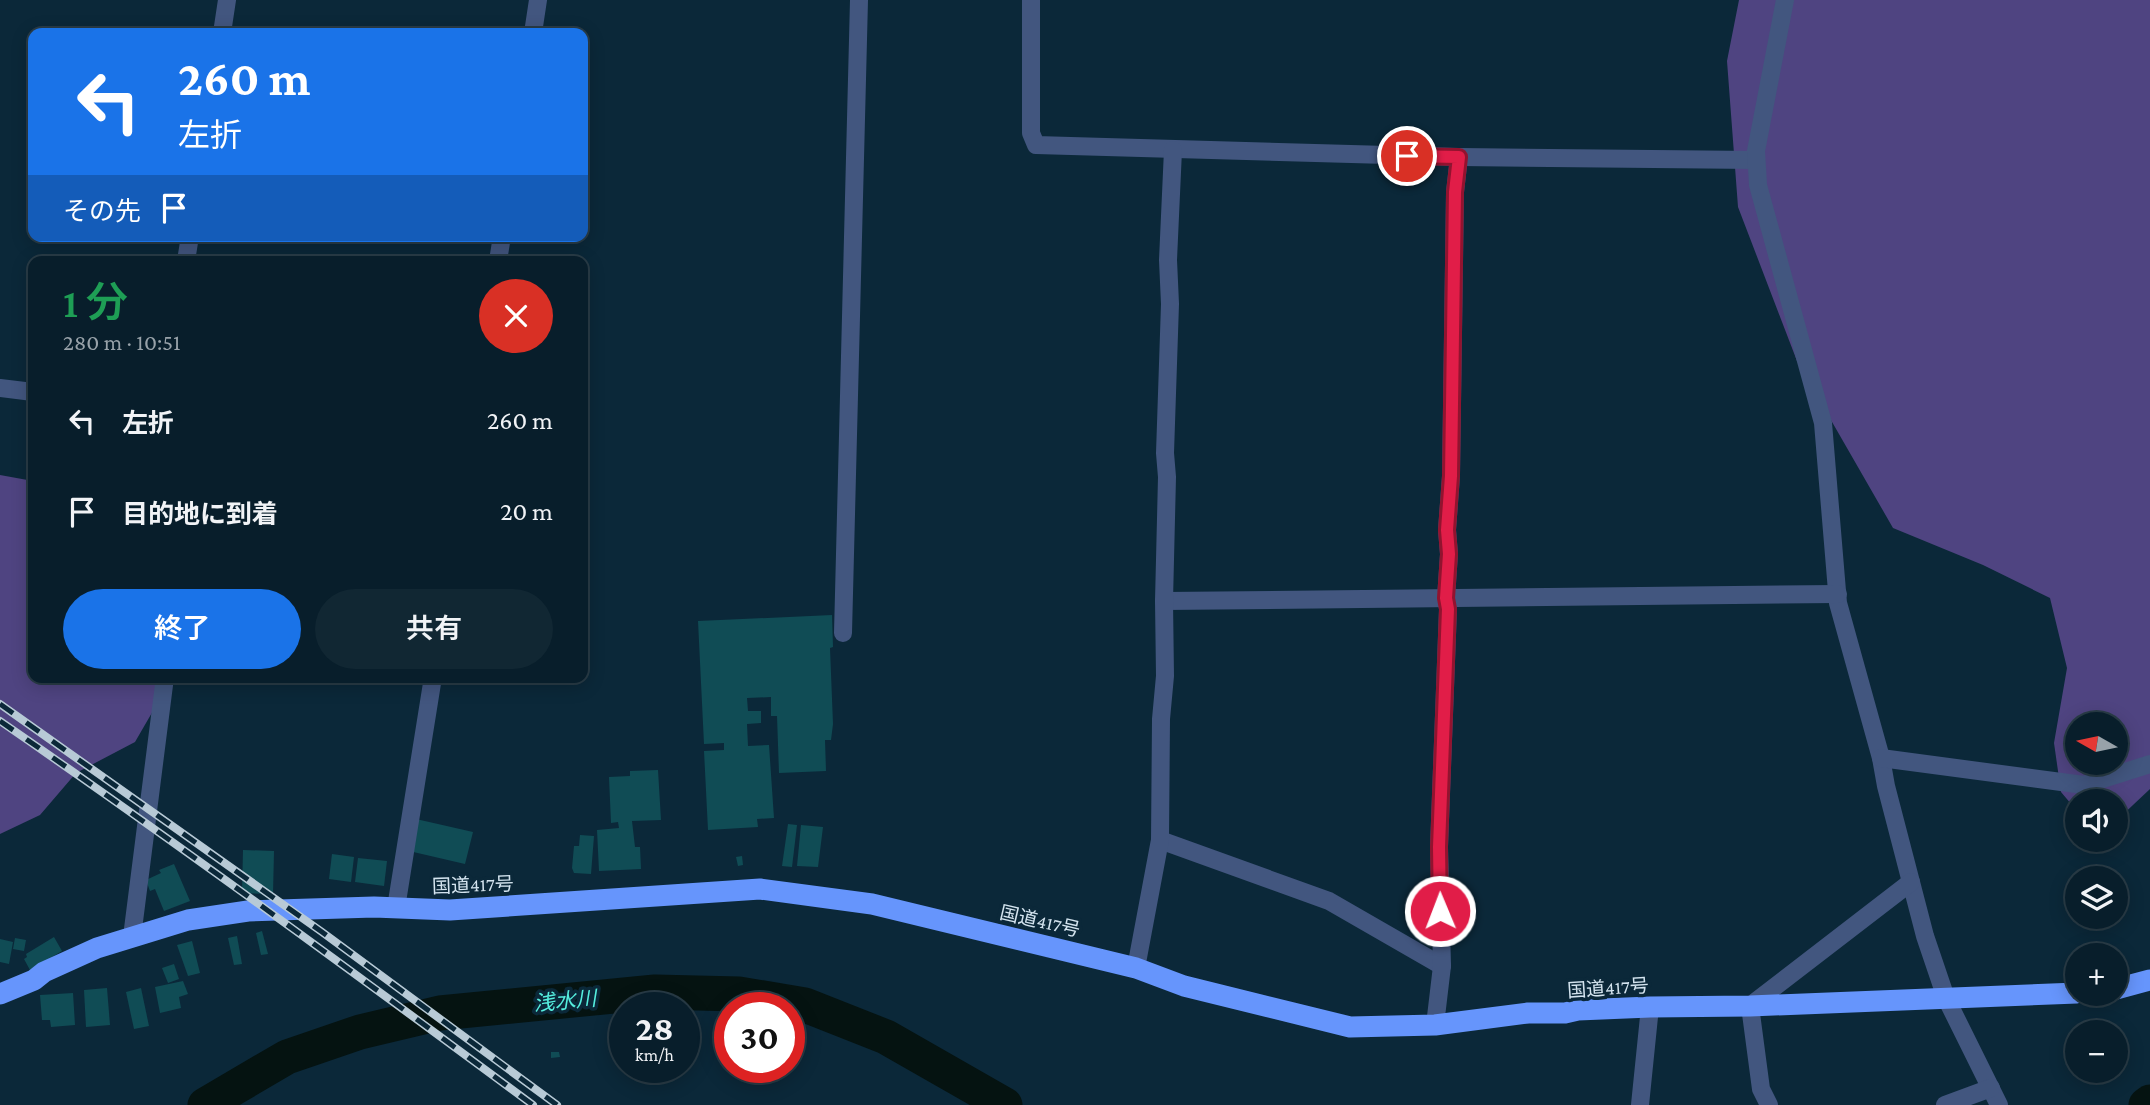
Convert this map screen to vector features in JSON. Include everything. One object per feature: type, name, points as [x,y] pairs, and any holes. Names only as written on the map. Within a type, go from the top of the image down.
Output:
[{"type":"highway","name":"国道417号","points":[[0,994],[97,948],[188,920],[248,911],[396,908],[450,910],[760,889],[872,905],[1136,968],[1184,986],[1350,1027],[1435,1025],[1528,1013],[1565,1013],[1578,1010],[2065,993]]},
{"type":"highway","points":[[2128,986],[2150,981]]},
{"type":"street","points":[[223,28],[227,0]]},
{"type":"street","points":[[534,28],[538,0]]},
{"type":"street","points":[[844,633],[859,0]]},
{"type":"street","points":[[1031,0],[1031,133],[1036,145],[1459,157],[1756,160]]},
{"type":"street","points":[[1785,0],[1756,151],[1758,185],[1823,424],[1838,603],[1881,758],[1925,936],[1946,998],[1999,1105]]},
{"type":"street","points":[[1136,968],[1160,840],[1161,719],[1165,676],[1170,304],[1168,260],[1173,150]]},
{"type":"street","points":[[1435,1025],[1443,966],[1439,847],[1448,609],[1447,530],[1451,476],[1455,192],[1459,157]]},
{"type":"street","points":[[0,388],[28,391]]},
{"type":"street","points":[[1164,601],[1838,594]]},
{"type":"street","points":[[132,937],[164,683]]},
{"type":"street","points":[[396,908],[431,683]]},
{"type":"street","points":[[1881,758],[2084,785],[2150,764]]},
{"type":"street","points":[[1160,840],[1329,901],[1443,966]]},
{"type":"street","points":[[1769,1105],[1761,1089],[1750,1006],[1911,882]]},
{"type":"street","points":[[1640,1105],[1650,1007]]},
{"type":"street","points":[[1945,1105],[1991,1088]]},
{"type":"shaded area","points":[[1739,0],[2150,0],[2150,789],[2128,810],[2128,789],[2065,789],[2065,797],[2061,792],[2054,743],[2067,668],[2050,598],[1983,565],[1893,528],[1797,361],[1738,207],[1727,61]]},
{"type":"shaded area","points":[[0,475],[28,480],[28,683],[160,683],[157,704],[135,742],[76,773],[40,815],[0,834]]},
{"type":"building","points":[[832,615],[833,647],[830,648],[833,724],[831,740],[825,740],[826,771],[779,773],[777,716],[771,716],[771,697],[747,698],[748,711],[761,711],[761,723],[747,724],[748,746],[769,745],[774,818],[757,819],[758,827],[708,830],[704,751],[724,750],[724,743],[704,744],[698,621]]},
{"type":"building","points":[[658,770],[661,820],[632,821],[635,847],[640,847],[641,869],[599,871],[597,830],[619,828],[618,822],[611,823],[609,777],[630,776],[630,771]]},
{"type":"building","points":[[416,819],[473,832],[465,864],[409,851]]},
{"type":"building","points":[[788,824],[797,825],[792,867],[782,866]]},
{"type":"building","points":[[801,825],[823,827],[818,867],[797,866]]},
{"type":"building","points":[[580,835],[594,836],[591,874],[574,873],[572,868],[574,846],[579,846]]},
{"type":"building","points":[[243,850],[274,851],[273,894],[242,893]]},
{"type":"building","points":[[332,854],[354,857],[351,882],[329,879]]},
{"type":"building","points":[[742,856],[743,865],[738,866],[736,857]]},
{"type":"building","points":[[358,858],[387,861],[384,886],[355,882]]},
{"type":"building","points":[[174,864],[190,901],[164,911],[155,889],[150,891],[146,880],[161,873],[159,870]]},
{"type":"building","points":[[262,931],[268,954],[261,955],[256,933]]},
{"type":"building","points":[[237,936],[242,964],[234,965],[228,938]]},
{"type":"building","points":[[54,937],[62,951],[30,970],[24,959],[26,954]]},
{"type":"building","points":[[15,938],[26,940],[24,951],[13,949]]},
{"type":"building","points":[[0,939],[13,942],[9,964],[0,962]]},
{"type":"building","points":[[192,941],[200,973],[188,976],[177,945]]},
{"type":"building","points":[[174,964],[179,979],[168,983],[162,968]]},
{"type":"building","points":[[183,981],[188,994],[179,997],[181,1008],[160,1013],[155,987]]},
{"type":"building","points":[[107,988],[110,1025],[86,1027],[84,990]]},
{"type":"building","points":[[141,988],[149,1026],[134,1029],[126,992]]},
{"type":"building","points":[[73,993],[75,1025],[51,1027],[50,1020],[42,1020],[40,995]]},
{"type":"building","points":[[551,1052],[559,1052],[560,1057],[551,1058]]},
{"type":"waterway","name":"浅水川","points":[[205,1105],[287,1057],[360,1032],[440,1013],[655,992],[739,994],[805,1005],[886,1037],[1005,1105]]},
{"type":"waterway","name":"浅水川","points":[[2146,1105],[2150,1102]]},
{"type":"railway","points":[[0,704],[322,932],[557,1105]]},
{"type":"railway","points":[[0,721],[201,863],[533,1105]]},
{"type":"route","points":[[1407,156],[1459,157],[1455,192],[1451,476],[1447,530],[1448,609],[1439,847],[1440,911]]}]
